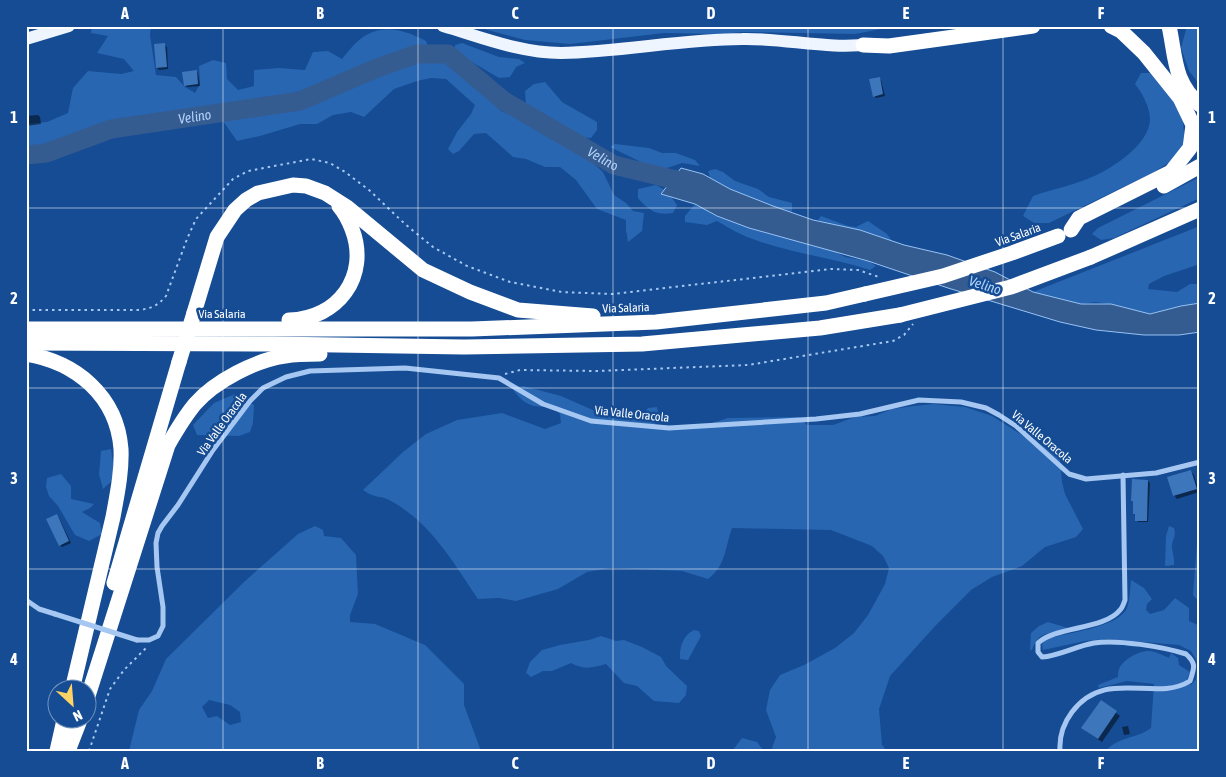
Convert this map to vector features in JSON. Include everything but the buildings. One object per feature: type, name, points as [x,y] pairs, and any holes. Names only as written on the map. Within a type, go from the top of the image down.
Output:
[{"type":"highway","points":[[863,45],[889,46],[1032,26]]},
{"type":"highway","points":[[1064,233],[1079,218],[1171,172],[1190,148],[1193,125],[1180,98],[1144,53],[1121,31],[1111,26]]},
{"type":"highway","points":[[1132,26],[1132,32],[1144,53]]},
{"type":"highway","points":[[1169,26],[1174,62],[1179,77],[1192,98],[1200,105]]},
{"type":"highway","points":[[1172,43],[1178,26]]},
{"type":"highway","name":"Via Salaria","points":[[26,329],[472,329],[656,322],[826,303],[943,276],[1012,254],[1146,196],[1200,166]]},
{"type":"highway","points":[[85,680],[217,237],[235,210],[246,200],[258,193],[293,185],[306,186],[325,193],[347,207],[423,270],[470,292],[518,310],[656,322]]},
{"type":"highway","points":[[61,329],[150,324],[302,320],[316,316],[328,310],[339,300],[356,271],[357,242],[348,219],[333,199]]},
{"type":"highway","points":[[26,343],[464,347],[642,344],[820,328],[900,316],[1010,287],[1091,257],[1200,209]]},
{"type":"highway","points":[[93,680],[168,446],[196,403],[209,392],[252,366],[286,356],[464,347]]},
{"type":"highway","points":[[26,354],[44,357],[63,365],[92,385],[105,400],[118,432],[121,465],[118,489],[74,680]]},
{"type":"highway","points":[[57,751],[62,730]]},
{"type":"highway","points":[[66,751],[71,730]]},
{"type":"highway","points":[[66,751],[75,730]]},
{"type":"main road","points":[[26,39],[69,26]]},
{"type":"main road","points":[[443,26],[488,40],[523,48],[559,53],[706,40],[744,39],[863,45],[977,26]]},
{"type":"street","name":"Via Valle Oracola","points":[[149,640],[158,636],[163,626],[163,606],[157,568],[158,533],[222,438],[250,401],[263,388],[286,377],[310,371],[405,368],[499,378],[543,404],[591,421],[670,428],[816,419],[860,414],[919,400],[961,402],[986,408],[1010,422],[1041,447],[1069,474],[1086,479],[1156,474],[1200,462]]},
{"type":"street","points":[[1060,751],[1060,740],[1066,721],[1076,707],[1088,697],[1119,687],[1166,689],[1184,685],[1190,681],[1194,667],[1192,660],[1186,654],[1130,644],[1095,643],[1042,657],[1038,652],[1038,643],[1044,638],[1088,626],[1111,617],[1120,610],[1125,600],[1123,476]]},
{"type":"street","points":[[26,600],[39,609],[137,640],[149,640]]},
{"type":"path","points":[[26,310],[140,310],[152,308],[166,296],[196,219],[232,179],[248,171],[311,159],[330,163],[345,172],[369,190],[405,224],[434,247],[467,266],[510,282],[562,292],[613,294],[831,269],[858,270],[882,278]]},
{"type":"path","points":[[499,378],[506,373],[520,370],[597,371],[748,365],[893,341],[904,335],[915,321]]},
{"type":"path","points":[[89,751],[110,689],[120,674],[148,647],[149,640]]},
{"type":"shaded area","points":[[151,26],[150,35],[156,75],[176,77],[185,87],[195,93],[200,84],[199,66],[213,60],[226,63],[227,79],[238,90],[254,86],[254,70],[279,68],[305,70],[313,52],[328,51],[342,59],[366,35],[383,29],[409,33],[426,41],[428,47],[391,57],[280,98],[119,125],[69,138],[40,151],[26,152],[26,124],[47,122],[68,113],[73,88],[88,71],[121,74],[134,71],[124,59],[97,53],[108,36],[91,33],[92,27]]},
{"type":"shaded area","points":[[473,26],[897,26],[855,34],[664,33],[570,44],[525,40]]},
{"type":"shaded area","points":[[1187,26],[1200,26],[1200,85],[1189,71],[1181,48]]},
{"type":"shaded area","points":[[462,43],[499,57],[519,59],[525,63],[516,67],[510,77],[499,78],[455,52],[455,45]]},
{"type":"shaded area","points":[[418,59],[439,60],[456,68],[487,95],[501,111],[525,120],[549,138],[585,156],[603,172],[614,195],[626,203],[633,211],[644,213],[642,231],[628,242],[626,220],[597,209],[576,180],[560,167],[545,167],[526,159],[513,157],[486,133],[474,134],[459,151],[453,154],[448,149],[475,105],[446,79],[431,78],[394,89],[364,117],[351,112],[333,115],[317,124],[300,124],[237,141],[223,121],[256,115],[333,93]]},
{"type":"shaded area","points":[[1141,73],[1151,73],[1177,105],[1183,119],[1184,135],[1182,150],[1173,160],[1154,172],[1049,223],[1034,223],[1023,216],[1033,196],[1085,180],[1101,173],[1120,161],[1137,146],[1144,137],[1150,119],[1145,100],[1135,84]]},
{"type":"shaded area","points":[[545,82],[562,102],[597,122],[597,130],[591,138],[571,137],[554,129],[526,104],[525,91],[534,84]]},
{"type":"shaded area","points":[[615,144],[649,148],[662,153],[676,153],[695,160],[700,166],[682,163],[667,168],[651,169],[610,147]]},
{"type":"shaded area","points":[[715,169],[723,172],[735,181],[758,189],[769,197],[792,203],[792,215],[779,214],[711,180],[708,171]]},
{"type":"shaded area","points":[[1200,177],[1200,198],[1114,238],[1101,240],[1092,234],[1098,228]]},
{"type":"shaded area","points":[[656,185],[667,191],[677,205],[673,213],[662,214],[653,211],[638,198],[638,189]]},
{"type":"shaded area","points":[[695,204],[706,205],[717,216],[749,228],[834,251],[845,257],[868,261],[876,266],[870,270],[800,253],[752,239],[717,221],[707,225],[685,222],[685,216]]},
{"type":"shaded area","points":[[821,216],[856,227],[868,221],[887,234],[895,245],[829,226],[818,220]]},
{"type":"shaded area","points":[[1200,226],[1200,264],[1164,276],[1149,284],[1148,289],[1177,292],[1190,284],[1200,284],[1200,307],[1145,315],[1128,312],[1110,304],[1095,302],[1081,304],[1033,292]]},
{"type":"shaded area","points":[[523,386],[561,396],[595,411],[634,419],[643,415],[648,408],[657,407],[659,419],[654,425],[662,428],[702,426],[728,418],[799,417],[807,425],[833,425],[855,417],[875,416],[892,409],[933,404],[965,407],[992,416],[1030,440],[1048,448],[1060,459],[1065,494],[1083,529],[1076,537],[1045,547],[1022,566],[992,577],[971,590],[890,676],[879,709],[882,745],[887,751],[771,751],[776,737],[766,710],[770,690],[780,675],[804,665],[835,648],[854,633],[868,615],[885,584],[889,568],[883,556],[872,546],[831,530],[732,528],[722,562],[708,579],[682,571],[610,568],[587,572],[558,589],[516,601],[499,598],[478,599],[440,544],[418,520],[391,501],[371,495],[363,490],[403,452],[426,434],[457,420],[502,413],[545,429],[561,423],[560,414],[552,406],[539,407],[524,402],[512,388]]},
{"type":"shaded area","points":[[235,394],[254,405],[253,423],[250,432],[239,436],[197,435],[193,425],[214,403]]},
{"type":"shaded area","points":[[111,449],[115,478],[103,489],[99,474],[101,451]]},
{"type":"shaded area","points":[[61,474],[71,486],[71,499],[94,504],[82,512],[100,523],[102,534],[89,541],[75,535],[58,506],[49,496],[46,487],[47,478]]},
{"type":"shaded area","points":[[315,526],[323,530],[324,536],[341,538],[356,555],[358,594],[350,615],[350,622],[375,624],[425,645],[464,684],[464,705],[481,751],[129,751],[139,710],[152,691],[166,659],[244,582],[298,534]],"holes":[[[209,700],[230,705],[240,712],[241,722],[230,725],[217,716],[208,718],[202,707]]]},
{"type":"shaded area","points":[[1169,526],[1175,530],[1172,546],[1174,565],[1165,566],[1166,536]]},
{"type":"shaded area","points":[[1200,538],[1199,602],[1193,595],[1197,543]]},
{"type":"shaded area","points":[[1131,580],[1144,588],[1152,599],[1147,604],[1146,610],[1150,614],[1164,610],[1175,598],[1189,608],[1189,621],[1200,626],[1200,751],[1105,751],[1122,740],[1151,728],[1154,684],[1127,681],[1099,688],[1098,685],[1118,677],[1121,665],[1132,656],[1150,651],[1169,658],[1171,653],[1178,658],[1179,665],[1190,672],[1187,679],[1191,685],[1196,679],[1198,663],[1191,651],[1179,645],[1108,639],[1085,641],[1043,650],[1044,640],[1090,629],[1122,615],[1128,605]]},
{"type":"shaded area","points":[[1048,622],[1068,628],[1062,633],[1047,633],[1040,637],[1032,650],[1030,650],[1031,633],[1039,626]]},
{"type":"shaded area","points":[[694,630],[699,631],[701,636],[688,660],[680,659],[682,642]]},
{"type":"shaded area","points":[[601,636],[616,641],[624,640],[661,657],[666,666],[687,686],[686,695],[679,703],[654,701],[637,686],[624,683],[606,664],[588,668],[571,663],[552,671],[543,671],[531,677],[526,673],[530,662],[542,650]]},
{"type":"shaded area","points":[[742,738],[757,742],[764,751],[732,751]]},
{"type":"water","points":[[681,168],[703,174],[730,189],[813,220],[860,230],[904,245],[947,255],[995,272],[1033,292],[1081,304],[1111,304],[1150,314],[1200,303],[1200,332],[1179,335],[1144,335],[1096,330],[1060,322],[948,288],[868,261],[749,228],[717,216],[695,204],[661,194]]},
{"type":"waterway","name":"Velino","points":[[26,155],[46,153],[111,129],[300,101],[377,68],[417,54],[448,54],[504,101],[614,165],[676,180],[696,190]]}]
